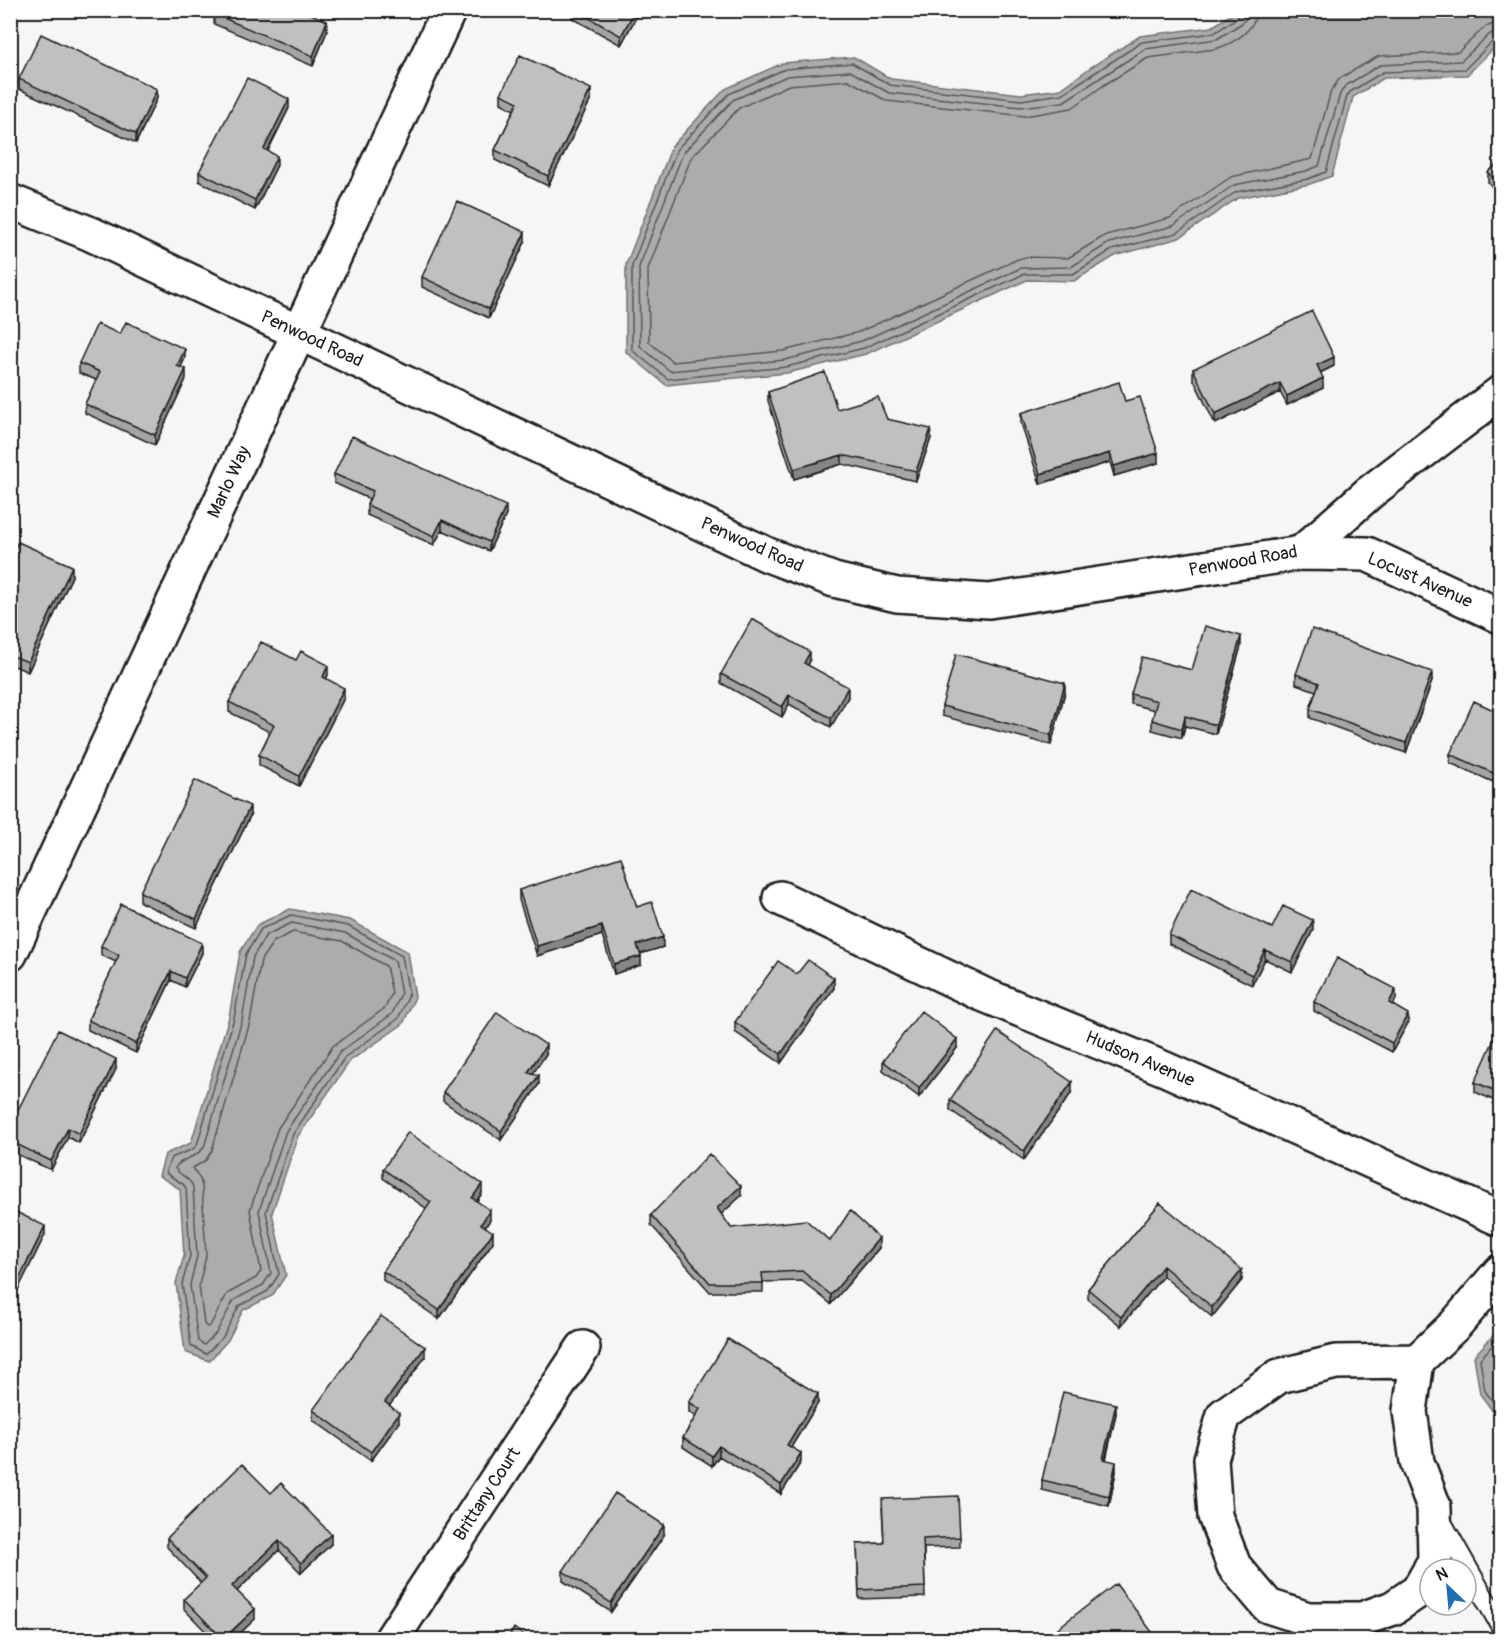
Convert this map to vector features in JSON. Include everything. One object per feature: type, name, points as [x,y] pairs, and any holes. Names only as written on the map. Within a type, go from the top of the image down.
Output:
[{"type":"street","name":"Marlo Way","points":[[10,954],[449,10]]},
{"type":"street","name":"Penwood Road","points":[[10,201],[92,234],[768,555],[834,580],[897,594],[990,602],[1301,553],[1369,493],[1500,393]]},
{"type":"street","name":"Locust Avenue","points":[[1301,553],[1367,554],[1500,616]]},
{"type":"street","name":"Hudson Avenue","points":[[780,898],[982,994],[1165,1069],[1500,1219]]},
{"type":"street","points":[[1435,1557],[1434,1507],[1416,1462],[1410,1411],[1417,1361],[1455,1325],[1500,1272]]},
{"type":"street","name":"Brittany Court","points":[[391,1640],[583,1348]]},
{"type":"street","points":[[1417,1361],[1336,1362],[1279,1376],[1224,1414],[1211,1459],[1211,1470],[1215,1516],[1234,1566],[1268,1606],[1308,1619],[1362,1619],[1393,1608],[1418,1591]]},
{"type":"lane","points":[[1434,1507],[1500,1625]]},
{"type":"water","points":[[1238,10],[1500,11],[1500,42],[1467,75],[1384,78],[1353,97],[1332,176],[1310,184],[1238,198],[1179,238],[1115,256],[1074,281],[1027,280],[866,354],[787,373],[666,385],[626,352],[626,265],[672,146],[725,89],[783,63],[854,57],[891,79],[1021,94],[1061,89],[1140,36],[1212,27]]},
{"type":"water","points":[[290,909],[350,920],[408,952],[415,997],[403,1024],[350,1061],[298,1136],[272,1213],[286,1275],[272,1296],[243,1310],[228,1340],[209,1361],[185,1352],[176,1283],[184,1256],[180,1189],[159,1176],[165,1154],[191,1143],[229,1017],[240,952],[257,925]]},
{"type":"water","points":[[1500,1328],[1500,1421],[1480,1394],[1474,1356]]},
{"type":"building","points":[[215,10],[302,10],[327,21],[313,56],[214,14]]},
{"type":"building","points":[[575,10],[635,10],[621,36]]},
{"type":"building","points":[[41,34],[157,89],[136,134],[19,79]]},
{"type":"building","points":[[520,55],[591,89],[548,176],[495,150],[518,102],[501,94]]},
{"type":"building","points":[[247,78],[289,99],[264,149],[277,156],[255,200],[199,172]]},
{"type":"building","points":[[1500,162],[1500,187],[1488,172]]},
{"type":"building","points":[[457,201],[525,232],[489,309],[422,277]]},
{"type":"building","points":[[1312,311],[1334,357],[1317,365],[1323,378],[1287,396],[1280,383],[1215,414],[1193,369]]},
{"type":"building","points":[[126,322],[185,349],[177,366],[186,369],[155,435],[85,404],[100,372],[79,363],[97,324],[120,334]]},
{"type":"building","points":[[825,372],[837,409],[878,397],[887,419],[931,429],[916,471],[842,455],[794,469],[768,392]]},
{"type":"building","points":[[1119,382],[1125,401],[1140,397],[1158,453],[1114,466],[1110,453],[1040,474],[1021,413]]},
{"type":"building","points":[[352,436],[506,506],[489,542],[442,520],[434,536],[367,505],[373,491],[334,474]]},
{"type":"building","points":[[1500,511],[1500,525],[1496,523]]},
{"type":"building","points":[[18,542],[72,566],[28,662],[10,655],[10,558]]},
{"type":"building","points":[[752,619],[810,652],[804,663],[848,687],[831,718],[789,695],[782,707],[721,674]]},
{"type":"building","points":[[1205,626],[1241,636],[1216,725],[1185,716],[1182,729],[1152,720],[1157,701],[1131,694],[1142,657],[1192,670]]},
{"type":"building","points":[[1312,629],[1432,672],[1406,743],[1310,709],[1319,683],[1296,674]]},
{"type":"building","points":[[261,642],[296,660],[301,651],[328,665],[323,677],[344,688],[299,776],[259,755],[274,725],[229,702]]},
{"type":"building","points":[[956,654],[1065,683],[1051,735],[942,706]]},
{"type":"building","points":[[1474,701],[1500,713],[1500,776],[1450,754]]},
{"type":"building","points":[[195,780],[250,806],[196,919],[140,892]]},
{"type":"building","points":[[621,857],[637,907],[652,902],[663,937],[637,945],[641,956],[614,964],[602,926],[537,946],[519,890]]},
{"type":"building","points":[[1191,889],[1272,928],[1283,906],[1313,920],[1292,962],[1265,950],[1252,975],[1169,935]]},
{"type":"building","points":[[121,904],[202,943],[185,978],[171,971],[136,1044],[88,1020],[119,955],[101,946]]},
{"type":"building","points":[[1337,958],[1396,989],[1389,1003],[1408,1014],[1392,1043],[1314,1002]]},
{"type":"building","points":[[808,960],[834,978],[781,1054],[735,1022],[778,961],[797,974]]},
{"type":"building","points":[[921,1011],[957,1039],[919,1088],[883,1061]]},
{"type":"building","points":[[497,1012],[546,1045],[528,1072],[539,1075],[501,1131],[443,1092]]},
{"type":"building","points":[[58,1030],[116,1059],[79,1134],[68,1128],[51,1161],[10,1141],[10,1126]]},
{"type":"building","points":[[997,1031],[1072,1082],[1024,1151],[950,1100]]},
{"type":"building","points":[[1495,1037],[1500,1040],[1500,1093],[1475,1082]]},
{"type":"building","points":[[408,1132],[482,1184],[472,1198],[490,1210],[481,1224],[493,1232],[439,1310],[383,1271],[431,1202],[383,1169]]},
{"type":"building","points":[[709,1154],[741,1186],[717,1208],[731,1228],[806,1220],[830,1241],[850,1211],[879,1238],[831,1295],[802,1271],[762,1273],[763,1283],[710,1283],[651,1215]]},
{"type":"building","points":[[1160,1203],[1242,1270],[1212,1307],[1163,1266],[1121,1317],[1088,1289]]},
{"type":"building","points":[[10,1209],[45,1226],[10,1297]]},
{"type":"building","points":[[381,1316],[425,1347],[385,1402],[399,1413],[371,1452],[313,1410]]},
{"type":"building","points":[[728,1339],[818,1394],[787,1445],[801,1453],[781,1485],[719,1446],[712,1456],[683,1438],[700,1409],[689,1402]]},
{"type":"building","points":[[1063,1392],[1116,1404],[1103,1459],[1116,1462],[1109,1496],[1042,1480]]},
{"type":"building","points":[[242,1464],[271,1493],[281,1483],[331,1534],[301,1563],[279,1541],[232,1586],[255,1609],[223,1639],[184,1599],[206,1578],[167,1538]]},
{"type":"building","points":[[1496,1474],[1500,1474],[1500,1524]]},
{"type":"building","points":[[615,1493],[664,1525],[611,1603],[563,1571]]},
{"type":"building","points":[[958,1496],[960,1537],[923,1539],[925,1587],[859,1590],[857,1544],[884,1543],[882,1499]]},
{"type":"building","points":[[1116,1584],[1158,1640],[1042,1640]]},
{"type":"building","points":[[514,1628],[530,1640],[507,1640]]}]
